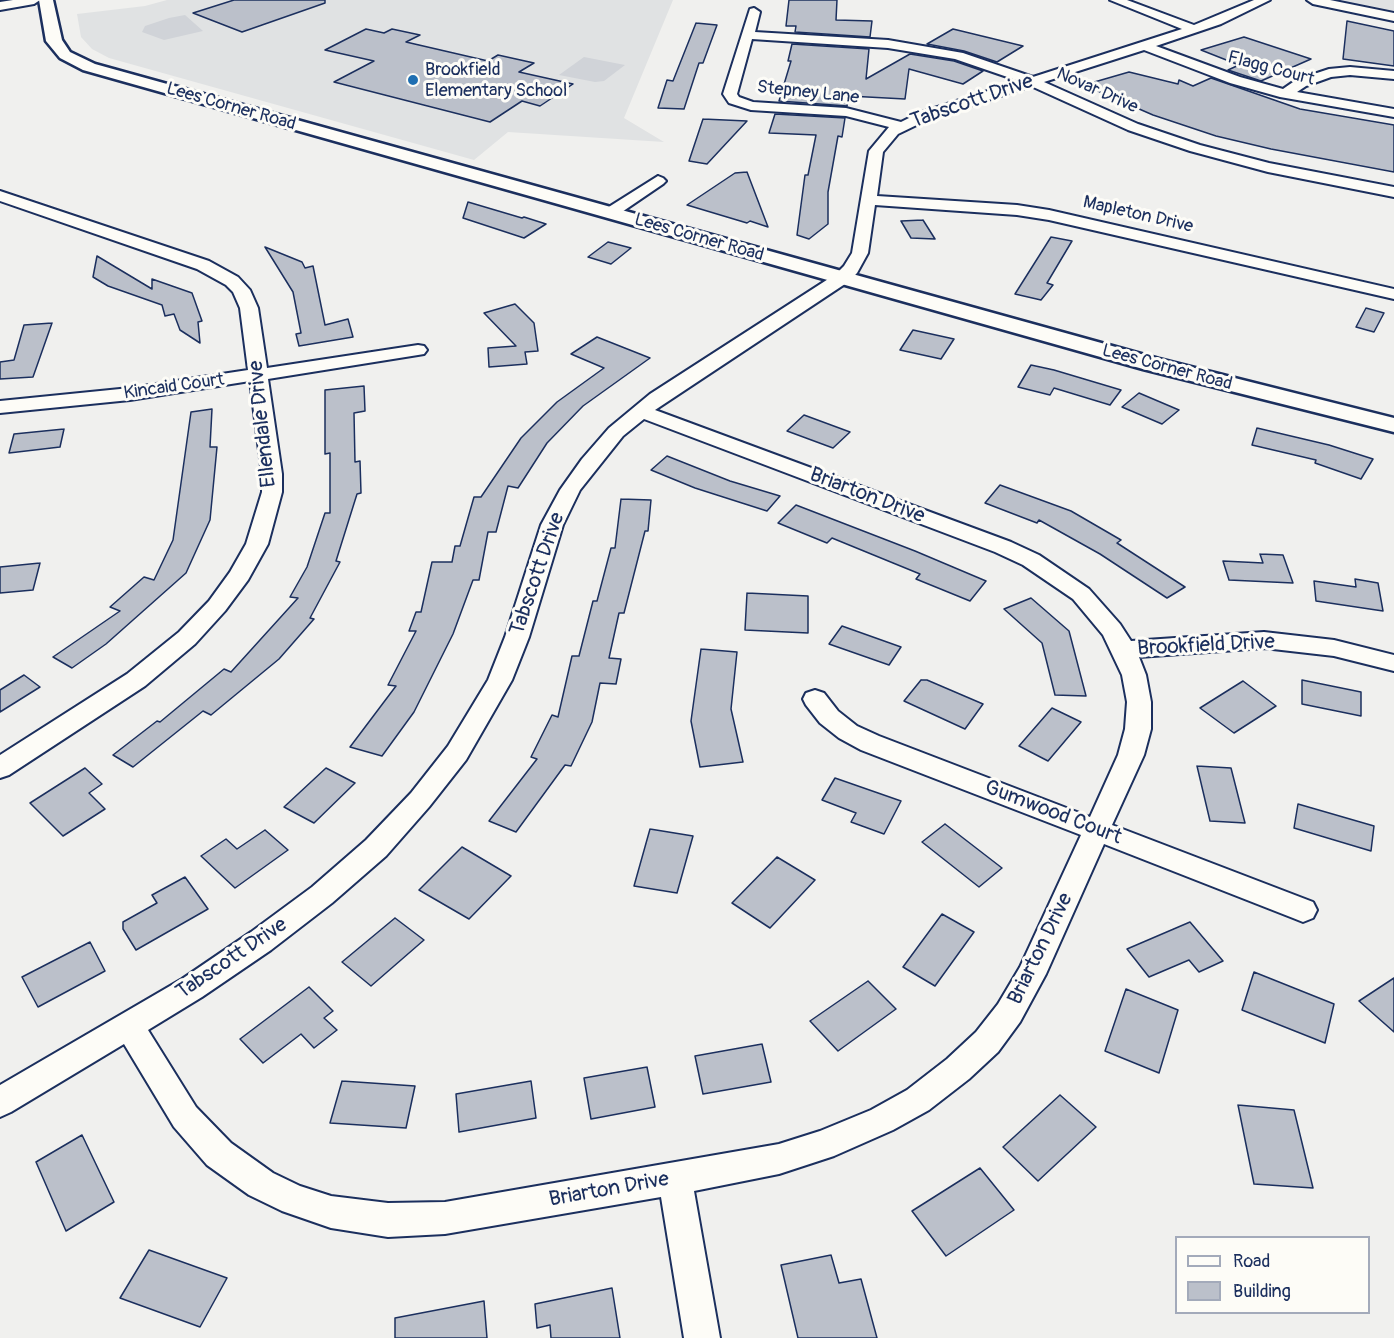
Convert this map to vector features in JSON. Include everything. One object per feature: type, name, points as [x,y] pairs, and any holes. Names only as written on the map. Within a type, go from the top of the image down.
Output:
[{"type":"street","points":[[0,6],[34,0]]},
{"type":"street","name":"Lees Corner Road","points":[[46,0],[54,41],[65,55],[80,63],[1244,389],[1394,425]]},
{"type":"street","points":[[1116,0],[1192,30]]},
{"type":"street","name":"Tabscott Drive","points":[[0,1102],[192,988],[261,941],[322,895],[376,848],[420,800],[457,753],[500,680],[517,637],[552,525],[570,490],[589,463],[616,432],[640,411],[842,278],[860,253],[876,151],[883,140],[900,126],[924,116],[1192,30],[1264,0]]},
{"type":"street","points":[[1314,0],[1394,17]]},
{"type":"street","name":"Stepney Lane","points":[[754,12],[730,94],[734,100],[751,106],[846,112],[900,126]]},
{"type":"street","name":"Novar Drive","points":[[747,35],[924,48],[977,61],[1031,81],[1133,127],[1195,148],[1268,167],[1394,192]]},
{"type":"street","name":"Flagg Court","points":[[1144,46],[1234,80],[1285,94],[1394,113]]},
{"type":"street","points":[[1285,94],[1301,82],[1329,73],[1350,71],[1394,75]]},
{"type":"street","points":[[610,213],[658,181]]},
{"type":"street","name":"Ellendale Drive","points":[[0,196],[221,273],[232,281],[247,300],[272,474],[272,492],[257,544],[240,574],[217,606],[163,659],[136,680],[0,768]]},
{"type":"street","name":"Mapleton Drive","points":[[869,200],[1017,210],[1049,215],[1394,294]]},
{"type":"street","name":"Kincaid Court","points":[[0,407],[130,394],[418,350]]},
{"type":"street","name":"Briarton Drive","points":[[129,1025],[185,1117],[219,1154],[261,1184],[294,1200],[331,1212],[388,1220],[445,1218],[779,1159],[823,1145],[882,1120],[918,1100],[958,1069],[987,1042],[1010,1013],[1031,974],[1131,755],[1138,729],[1139,702],[1134,675],[1124,650],[1106,621],[1081,594],[1058,576],[1031,560],[1003,547],[640,411]]},
{"type":"street","name":"Brookfield Drive","points":[[1124,650],[1228,640],[1264,640],[1334,648],[1394,663]]},
{"type":"street","name":"Gumwood Court","points":[[815,699],[829,717],[848,732],[870,743],[1303,910]]},
{"type":"street","points":[[675,1179],[702,1338]]},
{"type":"shaded area","name":"Brookfield Elementary School","points":[[167,0],[673,0],[624,118],[664,142],[508,132],[474,160],[109,58],[92,49],[81,37],[77,14],[145,6]]},
{"type":"shaded area","points":[[1314,0],[1394,0],[1394,15]]},
{"type":"shaded area","points":[[185,15],[203,31],[164,40],[142,32],[145,26]]},
{"type":"shaded area","points":[[584,57],[625,65],[604,81],[595,82],[559,75]]},
{"type":"building","points":[[234,0],[325,0],[325,3],[242,32],[193,13]]},
{"type":"building","points":[[789,0],[837,0],[836,20],[872,21],[870,37],[795,32],[796,26],[786,26]]},
{"type":"building","points":[[1347,21],[1394,31],[1394,66],[1343,59]]},
{"type":"building","points":[[696,23],[717,25],[703,63],[699,63],[684,109],[658,108],[667,80],[673,81]]},
{"type":"building","points":[[366,29],[384,33],[392,29],[420,35],[406,42],[488,61],[498,55],[534,63],[519,72],[573,84],[540,106],[522,101],[490,122],[334,82],[374,61],[325,50]]},
{"type":"building","points":[[953,29],[1023,46],[997,62],[964,51],[927,44]]},
{"type":"building","points":[[1244,37],[1311,59],[1261,81],[1228,70],[1239,65],[1201,50]]},
{"type":"building","points":[[792,44],[869,49],[866,79],[910,54],[954,61],[983,71],[963,84],[909,69],[905,99],[849,96],[847,106],[779,101],[791,61],[788,61]]},
{"type":"building","points":[[1129,72],[1178,84],[1179,80],[1193,86],[1211,78],[1300,109],[1394,125],[1394,172],[1271,149],[1216,136],[1153,115],[1084,85]]},
{"type":"building","points":[[775,114],[845,118],[842,137],[838,136],[828,192],[828,224],[809,239],[797,235],[805,175],[808,175],[816,135],[769,133]]},
{"type":"building","points":[[703,119],[747,121],[707,164],[689,161]]},
{"type":"building","points":[[747,172],[768,227],[687,205],[735,173]]},
{"type":"building","points":[[468,202],[546,224],[524,238],[463,218]]},
{"type":"building","points":[[923,220],[935,239],[911,238],[901,221]]},
{"type":"building","points":[[1051,237],[1072,241],[1047,283],[1053,285],[1041,300],[1015,294]]},
{"type":"building","points":[[608,242],[631,248],[611,264],[588,257]]},
{"type":"building","points":[[265,247],[302,262],[305,268],[313,266],[325,325],[348,319],[353,337],[299,346],[296,334],[301,333],[293,292]]},
{"type":"building","points":[[97,256],[152,289],[152,279],[192,293],[202,321],[198,322],[200,343],[180,330],[174,314],[165,316],[162,305],[108,286],[93,277]]},
{"type":"building","points":[[515,304],[534,323],[538,351],[525,352],[527,364],[489,367],[488,348],[516,346],[484,313]]},
{"type":"building","points":[[1366,308],[1384,313],[1374,332],[1356,327]]},
{"type":"building","points":[[52,323],[33,377],[0,379],[0,362],[14,360],[24,325]]},
{"type":"building","points":[[913,330],[954,339],[941,359],[900,350]]},
{"type":"building","points":[[597,337],[650,358],[583,406],[547,443],[518,488],[508,486],[496,532],[488,532],[479,580],[473,580],[453,634],[414,712],[382,756],[350,747],[396,686],[388,685],[416,631],[409,631],[416,612],[421,612],[432,562],[452,562],[455,546],[460,546],[474,497],[481,497],[521,438],[557,402],[604,368],[571,354]]},
{"type":"building","points":[[1031,365],[1121,390],[1110,405],[1054,388],[1050,395],[1018,387]]},
{"type":"building","points":[[364,386],[365,411],[354,413],[355,462],[360,461],[361,493],[357,494],[336,561],[340,562],[310,618],[314,619],[279,659],[211,715],[203,711],[133,767],[113,755],[157,721],[160,722],[224,669],[231,672],[298,598],[290,597],[307,567],[325,513],[330,513],[330,453],[325,454],[325,390]]},
{"type":"building","points":[[1139,393],[1179,410],[1162,424],[1122,407]]},
{"type":"building","points":[[212,409],[210,447],[217,447],[210,520],[186,573],[106,644],[72,668],[53,657],[120,611],[110,607],[144,577],[154,580],[173,540],[191,412]]},
{"type":"building","points":[[804,415],[850,432],[833,448],[787,431]]},
{"type":"building","points":[[1257,428],[1329,445],[1373,459],[1361,479],[1315,463],[1316,460],[1252,445]]},
{"type":"building","points":[[64,429],[60,447],[9,453],[14,434]]},
{"type":"building","points":[[667,456],[730,481],[780,496],[767,511],[695,488],[651,470]]},
{"type":"building","points":[[1000,485],[1071,511],[1121,540],[1117,543],[1185,587],[1167,598],[1100,554],[1039,520],[1037,523],[985,503]]},
{"type":"building","points":[[621,499],[651,500],[648,531],[645,531],[624,613],[619,613],[609,658],[621,659],[616,684],[600,683],[592,722],[571,766],[565,765],[516,832],[489,821],[537,759],[531,757],[552,715],[558,717],[572,656],[579,656],[593,601],[597,601],[611,548],[615,548]]},
{"type":"building","points":[[796,505],[986,581],[970,601],[916,579],[920,574],[832,538],[827,543],[778,523]]},
{"type":"building","points":[[1260,554],[1283,555],[1293,583],[1229,580],[1223,561],[1263,563]]},
{"type":"building","points":[[40,563],[33,590],[0,593],[0,567]]},
{"type":"building","points":[[1355,579],[1378,583],[1383,611],[1316,601],[1314,581],[1356,587]]},
{"type":"building","points":[[747,593],[808,596],[808,633],[745,630]]},
{"type":"building","points":[[1031,598],[1069,631],[1086,696],[1055,695],[1042,643],[1004,609]]},
{"type":"building","points":[[842,626],[901,647],[889,665],[829,644]]},
{"type":"building","points":[[701,649],[737,652],[731,709],[743,762],[700,767],[691,721]]},
{"type":"building","points":[[24,675],[40,687],[0,712],[0,690]]},
{"type":"building","points":[[921,680],[927,680],[983,704],[965,729],[904,701]]},
{"type":"building","points":[[1302,680],[1361,692],[1361,716],[1302,704]]},
{"type":"building","points":[[1243,681],[1276,706],[1234,733],[1200,708]]},
{"type":"building","points":[[1052,708],[1081,722],[1048,761],[1019,746]]},
{"type":"building","points":[[1197,766],[1231,768],[1245,823],[1210,821]]},
{"type":"building","points":[[85,768],[102,784],[89,793],[105,809],[63,836],[30,803]]},
{"type":"building","points":[[326,768],[355,783],[314,823],[284,807]]},
{"type":"building","points":[[835,778],[901,801],[884,834],[851,822],[856,813],[822,800]]},
{"type":"building","points":[[1298,804],[1374,826],[1371,851],[1294,828]]},
{"type":"building","points":[[945,824],[1002,868],[979,887],[922,842]]},
{"type":"building","points":[[650,829],[693,836],[677,893],[634,886]]},
{"type":"building","points":[[265,830],[288,850],[235,888],[201,856],[226,839],[237,849]]},
{"type":"building","points":[[462,847],[511,876],[469,919],[419,890]]},
{"type":"building","points":[[777,857],[815,880],[770,928],[732,903]]},
{"type":"building","points":[[185,877],[208,909],[136,950],[123,929],[123,922],[157,903],[152,895]]},
{"type":"building","points":[[942,914],[974,932],[935,986],[903,967]]},
{"type":"building","points":[[395,918],[424,940],[371,986],[342,962]]},
{"type":"building","points":[[1190,922],[1223,961],[1199,972],[1189,960],[1149,977],[1127,949]]},
{"type":"building","points":[[90,942],[105,971],[38,1007],[22,977]]},
{"type":"building","points":[[1254,972],[1334,1004],[1325,1043],[1242,1010]]},
{"type":"building","points":[[1394,978],[1394,1032],[1359,1001]]},
{"type":"building","points":[[868,981],[896,1009],[838,1051],[810,1021]]},
{"type":"building","points":[[309,987],[333,1011],[324,1018],[337,1030],[314,1048],[301,1034],[263,1063],[240,1039]]},
{"type":"building","points":[[1126,989],[1178,1010],[1159,1073],[1105,1051]]},
{"type":"building","points":[[762,1044],[771,1082],[703,1094],[695,1056]]},
{"type":"building","points":[[647,1067],[655,1107],[591,1119],[584,1078]]},
{"type":"building","points":[[342,1081],[415,1086],[406,1128],[330,1123]]},
{"type":"building","points":[[531,1081],[536,1118],[459,1132],[456,1094]]},
{"type":"building","points":[[1060,1095],[1096,1127],[1038,1181],[1003,1147]]},
{"type":"building","points":[[1238,1105],[1294,1110],[1313,1188],[1254,1184]]},
{"type":"building","points":[[82,1135],[114,1202],[66,1231],[36,1162]]},
{"type":"building","points":[[980,1168],[1014,1210],[946,1256],[912,1211]]},
{"type":"building","points":[[149,1250],[227,1278],[200,1327],[120,1298]]},
{"type":"building","points":[[831,1255],[839,1283],[861,1279],[877,1338],[798,1338],[781,1265]]},
{"type":"building","points":[[612,1288],[620,1338],[551,1338],[550,1325],[537,1328],[535,1304]]},
{"type":"building","points":[[484,1301],[487,1338],[395,1338],[395,1318]]},
{"type":"place","name":"Brookfield Elementary School","points":[[413,80]]}]
